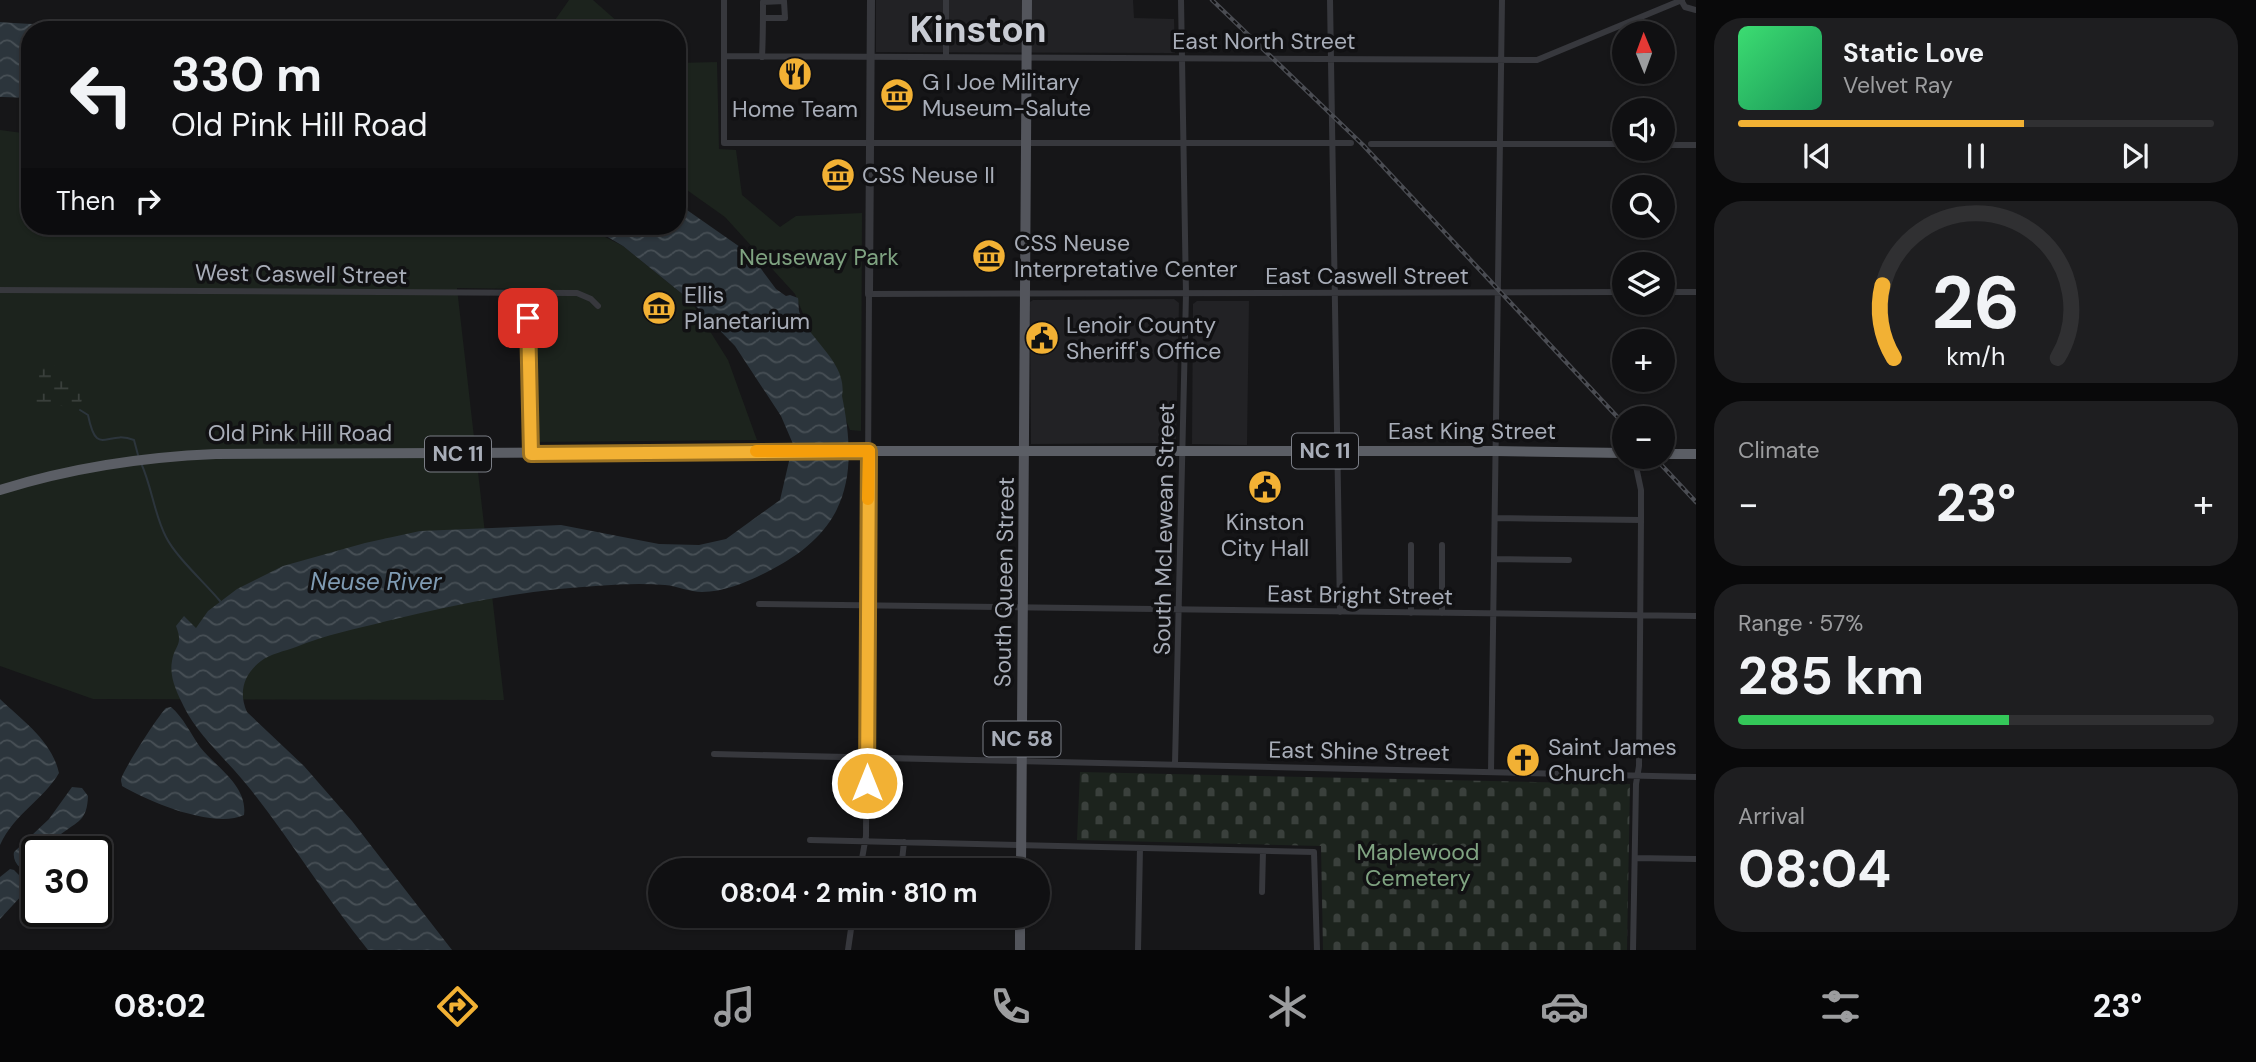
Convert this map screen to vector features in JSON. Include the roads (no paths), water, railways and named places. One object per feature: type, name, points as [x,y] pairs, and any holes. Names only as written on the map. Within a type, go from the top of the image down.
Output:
[{"type":"highway","name":"East King Street","points":[[1025,452],[1612,453]]},
{"type":"highway","name":"Old Pink Hill Road","points":[[0,490],[37,479],[119,462],[216,454],[1025,452]]},
{"type":"highway","points":[[1675,454],[1696,454]]},
{"type":"main road","name":"NC 58","points":[[1026,295],[1027,0]]},
{"type":"main road","name":"South Queen Street","points":[[1021,858],[1026,295]]},
{"type":"main road","points":[[1020,928],[1020,950]]},
{"type":"street","points":[[724,0],[724,143],[1351,144]]},
{"type":"street","points":[[862,858],[867,757],[865,451],[871,0]]},
{"type":"street","points":[[946,0],[946,57]]},
{"type":"street","name":"South McLewean Street","points":[[1175,764],[1186,294],[1181,0]]},
{"type":"street","points":[[1330,0],[1340,612]]},
{"type":"street","points":[[1492,772],[1502,0]]},
{"type":"street","points":[[1682,0],[1685,7],[1696,10]]},
{"type":"street","name":"East North Street","points":[[724,56],[1537,60],[1682,0]]},
{"type":"street","points":[[762,57],[763,18]]},
{"type":"street","points":[[1371,144],[1612,144]]},
{"type":"street","points":[[1675,145],[1696,145]]},
{"type":"street","name":"West Caswell Street","points":[[0,290],[578,293],[598,306]]},
{"type":"street","name":"East Caswell Street","points":[[1026,295],[1497,290],[1612,292]]},
{"type":"street","points":[[521,292],[527,308],[531,454]]},
{"type":"street","points":[[1675,292],[1696,292]]},
{"type":"street","points":[[869,294],[1026,295]]},
{"type":"street","points":[[1633,950],[1641,520],[1641,490],[1637,469]]},
{"type":"street","points":[[1494,518],[1641,520]]},
{"type":"street","points":[[1410,545],[1411,612]]},
{"type":"street","points":[[1442,545],[1442,613]]},
{"type":"street","points":[[1494,559],[1569,560]]},
{"type":"street","name":"East Bright Street","points":[[759,604],[1696,616]]},
{"type":"street","name":"East Shine Street","points":[[715,754],[1696,777]]},
{"type":"street","points":[[810,840],[1314,852],[1317,950]]},
{"type":"street","points":[[902,858],[904,842]]},
{"type":"street","points":[[1138,950],[1140,848]]},
{"type":"street","points":[[1262,892],[1264,851]]},
{"type":"street","points":[[1635,858],[1696,859]]},
{"type":"street","points":[[848,950],[851,928]]},
{"type":"water","points":[[0,22],[21,23],[21,98],[0,97]]},
{"type":"water","name":"Neuse River","points":[[686,209],[750,254],[776,289],[786,296],[798,298],[799,312],[805,324],[834,363],[842,384],[849,453],[847,478],[841,500],[830,521],[815,539],[794,556],[760,576],[727,588],[702,592],[665,585],[626,584],[494,598],[329,636],[273,655],[255,666],[244,684],[243,697],[247,712],[304,766],[352,821],[452,950],[368,950],[243,780],[190,718],[176,691],[171,667],[179,642],[176,626],[184,616],[196,628],[208,611],[237,589],[283,566],[420,531],[561,525],[659,544],[699,545],[726,539],[780,500],[793,444],[781,416],[735,346],[691,301],[623,246],[604,235],[686,235]]},
{"type":"water","points":[[0,699],[43,741],[59,773],[13,824],[0,845]]},
{"type":"water","points":[[171,707],[200,747],[236,786],[244,805],[244,815],[216,819],[182,812],[122,786],[121,780],[133,756],[162,713]]},
{"type":"water","points":[[72,787],[82,788],[88,796],[84,816],[59,836],[31,836],[49,819]]},
{"type":"water","points":[[21,845],[21,868],[16,863],[14,852]]},
{"type":"water","points":[[10,869],[14,870],[20,876],[21,896],[0,919],[0,877]]},
{"type":"waterway","points":[[80,410],[88,415],[95,436],[104,440],[134,440],[138,455]]},
{"type":"waterway","points":[[141,463],[166,537],[220,601]]},
{"type":"railway","points":[[1212,0],[1363,145],[1612,411]]},
{"type":"railway","points":[[1665,469],[1696,502]]},
{"type":"place","name":"Home Team","points":[[795,74]]},
{"type":"place","name":"G I Joe Military Museum-Salute","points":[[897,95]]},
{"type":"place","name":"CSS Neuse II","points":[[838,175]]},
{"type":"place","name":"CSS Neuse Interpretative Center","points":[[989,256]]},
{"type":"place","name":"Ellis Planetarium","points":[[659,308]]},
{"type":"place","name":"Lenoir County Sheriff's Office","points":[[1042,338]]},
{"type":"place","name":"Kinston City Hall","points":[[1265,487]]},
{"type":"place","name":"Saint James Church","points":[[1523,760]]},
{"type":"district","name":"Kinston","points":[[978,29]]},
{"type":"park label","name":"Neuseway Park","points":[[819,257]]},
{"type":"park label","name":"Maplewood Cemetery","points":[[1418,865]]}]
